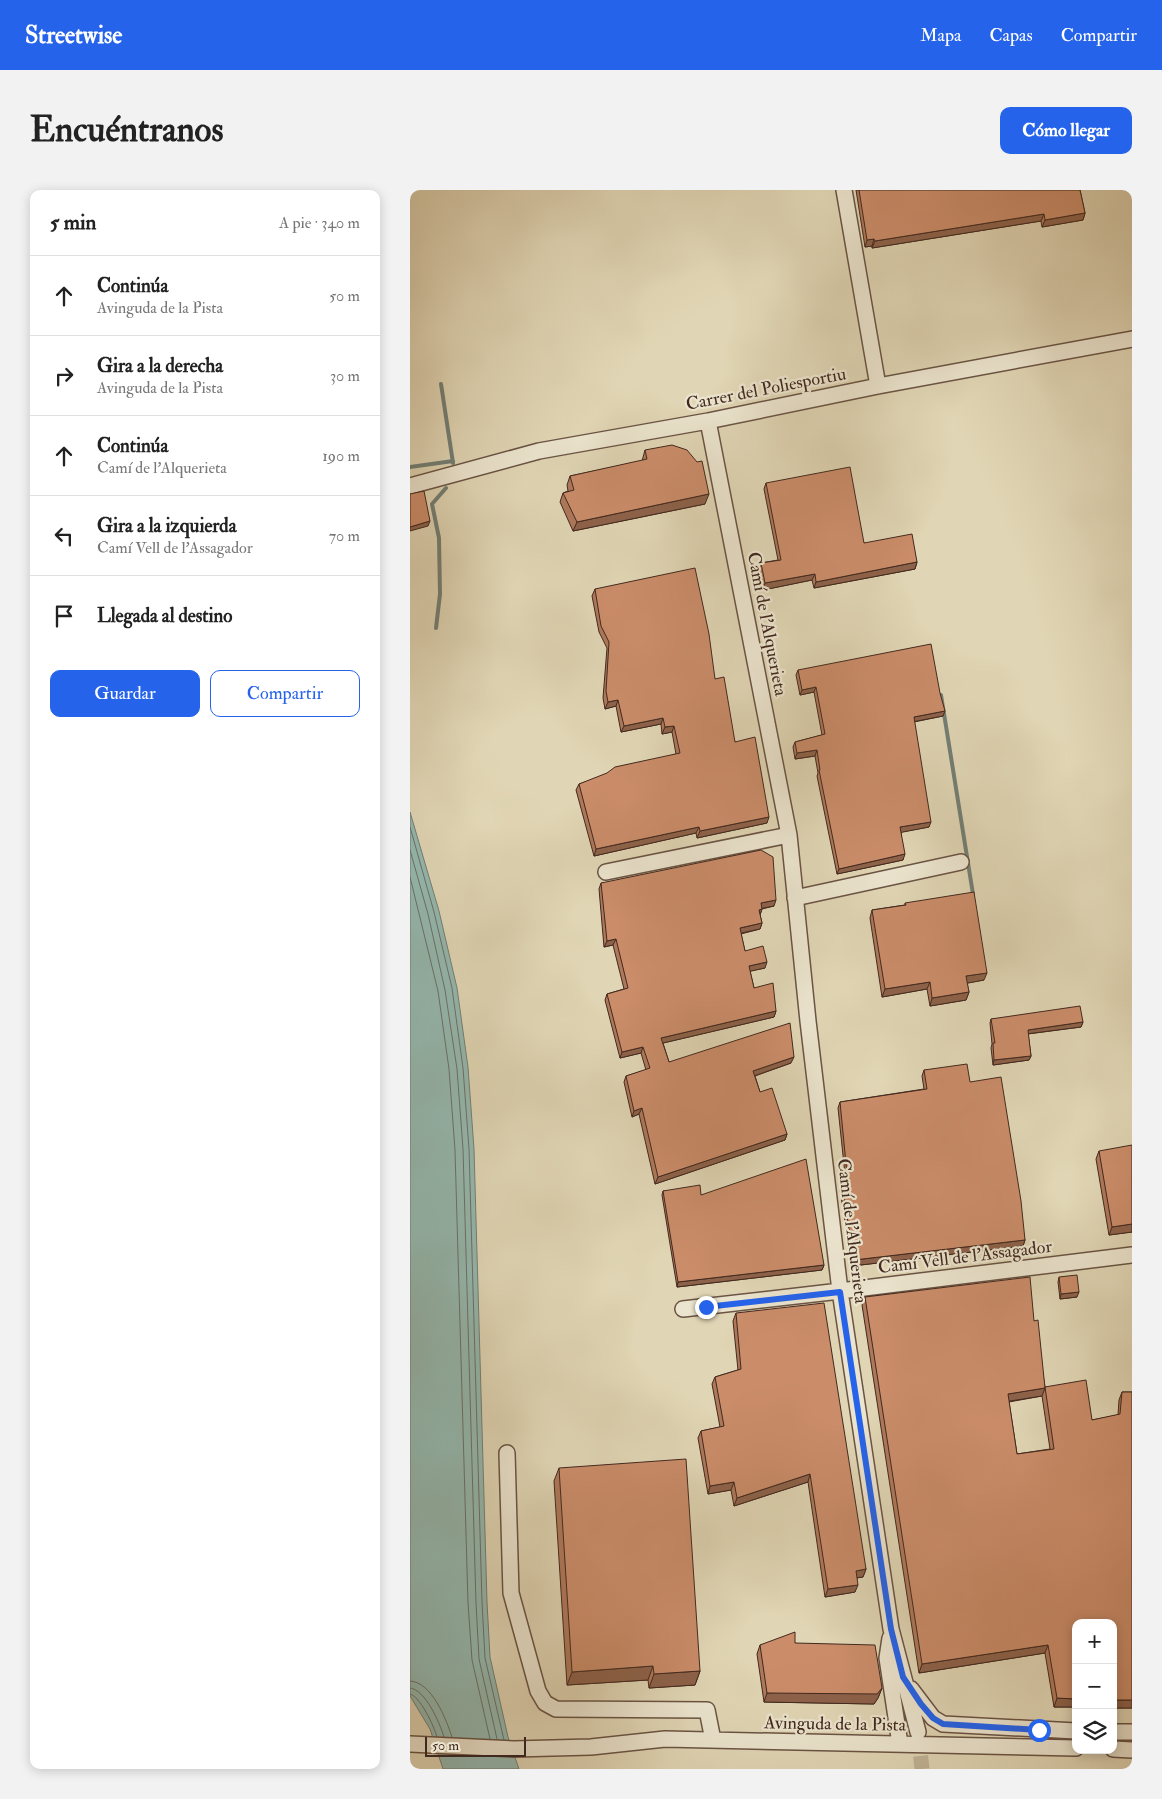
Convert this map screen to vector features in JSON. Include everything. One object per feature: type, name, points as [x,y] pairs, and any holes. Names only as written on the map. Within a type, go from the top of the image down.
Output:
[{"type":"street","points":[[844,190],[878,386]]},
{"type":"street","name":"Carrer del Poliesportiu","points":[[410,486],[539,451],[1132,339]]},
{"type":"street","name":"Camí de l'Alquerieta","points":[[708,420],[789,835],[808,1020],[840,1292],[891,1629],[918,1732]]},
{"type":"street","points":[[606,872],[789,835]]},
{"type":"street","points":[[795,898],[961,862]]},
{"type":"street","name":"Camí Vell de l'Assagador","points":[[683,1309],[840,1292],[1132,1254]]},
{"type":"street","points":[[506,1453],[511,1593],[538,1691],[545,1704],[556,1710],[707,1710],[713,1740]]},
{"type":"street","name":"Camí de l'Alquerieta","points":[[891,1629],[887,1658],[900,1744]]},
{"type":"street","name":"Avinguda de la Pista","points":[[903,1677],[921,1704],[933,1718],[943,1724],[1072,1731]]},
{"type":"street","points":[[1008,1746],[1039,1730]]},
{"type":"street","points":[[1117,1732],[1132,1732]]},
{"type":"street","name":"Avinguda de la Pista","points":[[410,1744],[514,1750],[591,1747],[665,1740],[713,1740],[1072,1748]]},
{"type":"street","points":[[1117,1749],[1132,1750]]},
{"type":"water","points":[[410,812],[439,911],[457,988],[468,1067],[474,1149],[490,1657],[508,1737],[519,1769],[443,1769],[430,1729],[410,1696]]},
{"type":"building","points":[[859,190],[1080,190],[1085,213],[1045,220],[1044,214],[875,241],[874,239],[867,240]]},
{"type":"building","points":[[672,445],[687,450],[697,462],[702,461],[709,494],[577,522],[563,493],[574,490],[570,476],[647,459],[645,450]]},
{"type":"building","points":[[850,467],[864,543],[912,534],[917,562],[816,582],[815,574],[765,583],[761,563],[781,560],[766,483]]},
{"type":"building","points":[[424,491],[430,521],[410,527],[410,494]]},
{"type":"building","points":[[695,568],[709,634],[715,679],[724,677],[735,742],[755,737],[769,817],[700,831],[699,827],[596,849],[579,784],[607,773],[615,767],[680,753],[674,726],[665,727],[663,718],[624,726],[618,700],[608,702],[606,691],[609,642],[601,626],[595,589]]},
{"type":"building","points":[[931,644],[945,711],[914,717],[931,822],[900,827],[905,854],[839,869],[819,770],[817,750],[797,753],[795,742],[825,734],[816,687],[802,690],[798,670]]},
{"type":"building","points":[[761,850],[773,857],[776,900],[761,903],[762,909],[759,910],[762,923],[740,928],[745,951],[763,946],[767,962],[749,966],[754,988],[773,983],[776,1011],[661,1038],[669,1062],[790,1023],[794,1057],[753,1071],[760,1092],[772,1088],[787,1134],[658,1177],[642,1108],[634,1111],[626,1076],[650,1068],[643,1047],[622,1052],[607,994],[628,988],[616,939],[607,941],[601,883]]},
{"type":"building","points":[[974,892],[987,973],[966,976],[969,992],[932,998],[930,982],[885,989],[872,910]]},
{"type":"building","points":[[1080,1006],[1083,1022],[1028,1030],[1031,1056],[994,1060],[993,1043],[995,1043],[991,1019]]},
{"type":"building","points":[[967,1064],[970,1082],[1001,1077],[1021,1201],[1025,1240],[854,1260],[842,1185],[848,1184],[840,1102],[927,1089],[924,1070]]},
{"type":"building","points":[[1132,1145],[1132,1224],[1112,1227],[1099,1151]]},
{"type":"building","points":[[806,1159],[824,1265],[678,1282],[663,1191],[700,1185],[701,1195]]},
{"type":"building","points":[[1077,1275],[1079,1292],[1061,1294],[1059,1277]]},
{"type":"building","points":[[1030,1277],[1034,1321],[1038,1320],[1045,1388],[1008,1394],[1017,1454],[1054,1449],[1045,1387],[1086,1380],[1092,1420],[1120,1414],[1122,1392],[1132,1392],[1132,1700],[1117,1700],[1117,1619],[1072,1619],[1072,1699],[1057,1698],[1048,1645],[922,1664],[865,1297]]},
{"type":"building","points":[[824,1303],[866,1569],[856,1571],[858,1585],[828,1589],[810,1474],[737,1498],[734,1482],[710,1486],[701,1431],[724,1426],[715,1377],[741,1369],[736,1313]]},
{"type":"building","points":[[686,1459],[700,1671],[654,1674],[653,1666],[572,1672],[559,1468]]},
{"type":"building","points":[[795,1632],[795,1643],[875,1645],[882,1688],[877,1694],[767,1693],[760,1645]]},
{"type":"waterway","points":[[441,384],[453,463]]},
{"type":"waterway","points":[[410,467],[453,461]]},
{"type":"waterway","points":[[436,628],[440,594],[439,538],[432,504],[446,488]]},
{"type":"waterway","points":[[941,695],[973,894]]},
{"type":"tunnel","points":[[918,1733],[922,1769]]},
{"type":"route","points":[[706,1307],[840,1292],[891,1629],[903,1677],[921,1704],[933,1718],[943,1724],[1039,1730]]}]
